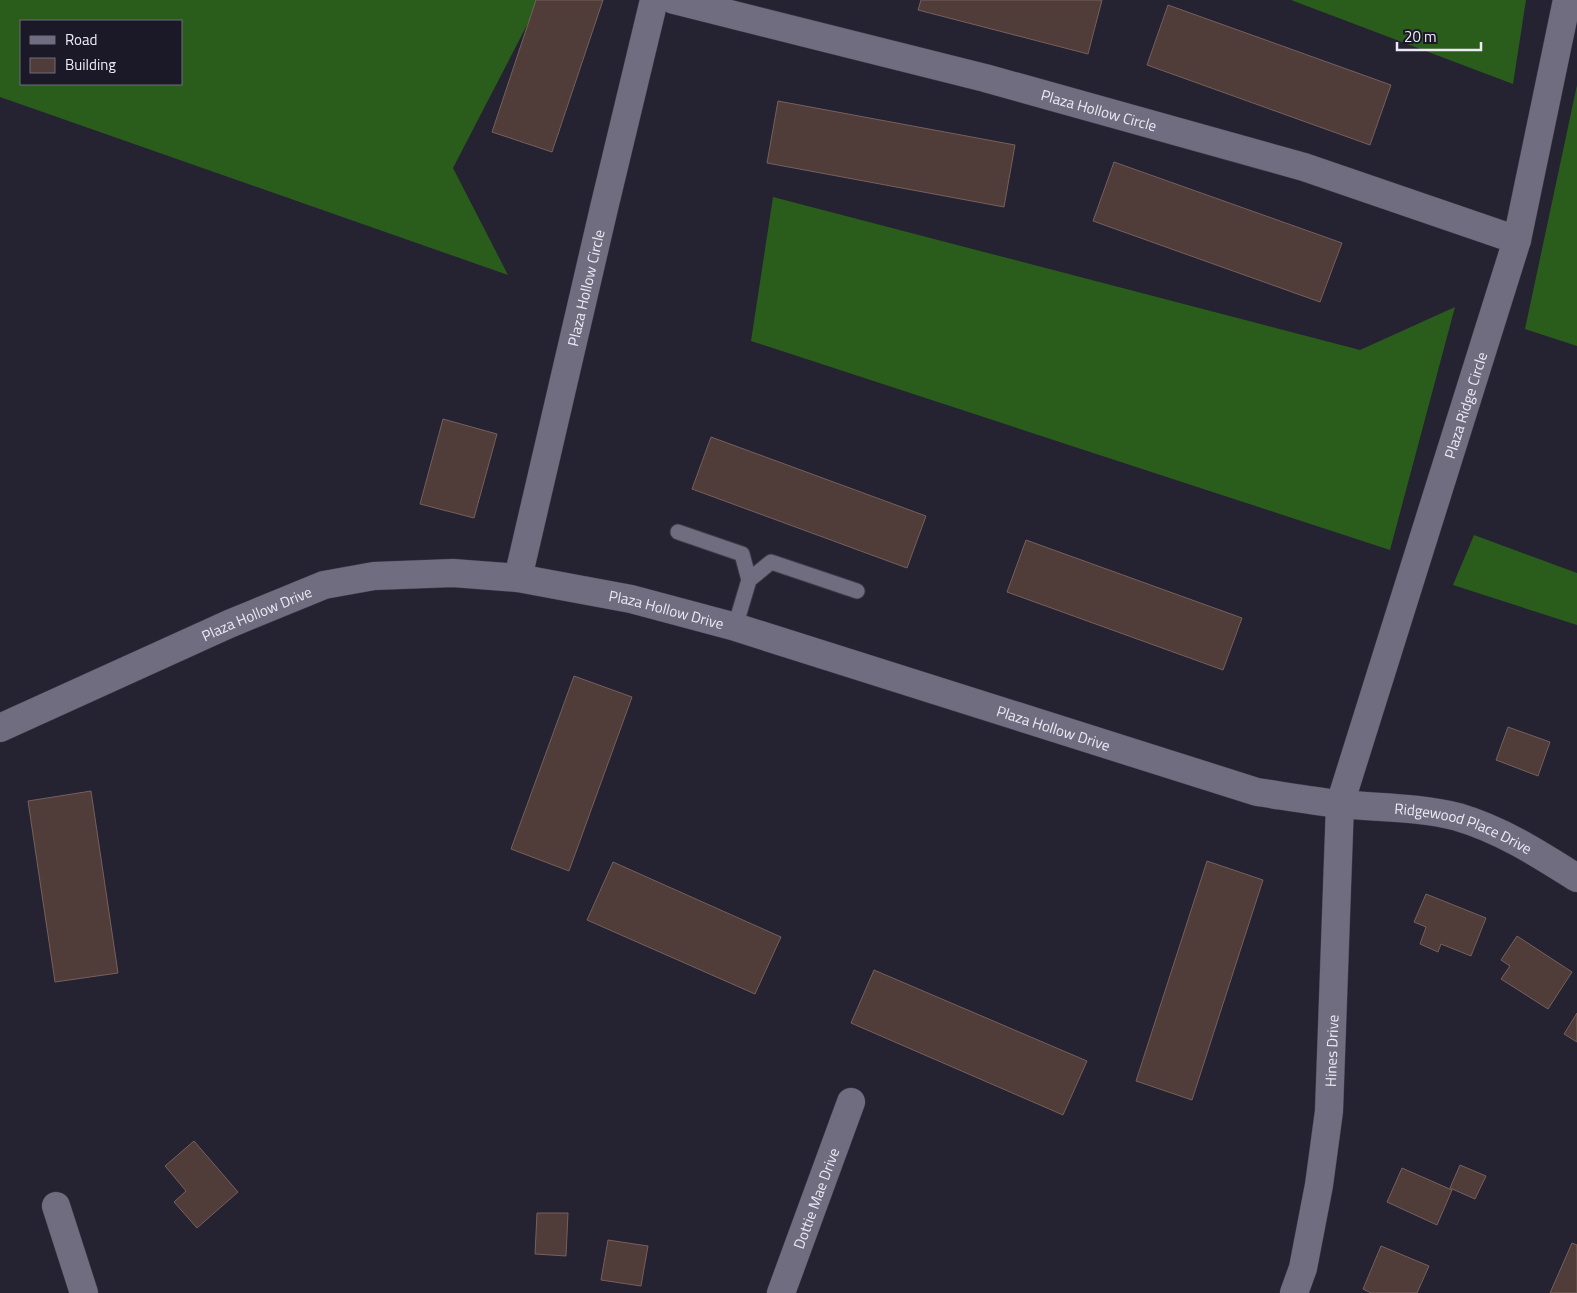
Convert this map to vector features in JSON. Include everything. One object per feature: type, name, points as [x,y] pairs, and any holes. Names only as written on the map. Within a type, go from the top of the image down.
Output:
[{"type":"street","name":"Plaza Hollow Circle","points":[[518,578],[654,0]]},
{"type":"street","name":"Plaza Hollow Circle","points":[[674,0],[984,78],[1294,165],[1517,240]]},
{"type":"street","name":"Plaza Ridge Circle","points":[[1340,804],[1517,240],[1567,0]]},
{"type":"street","name":"Plaza Hollow Drive","points":[[0,728],[229,624],[324,585],[374,576],[443,573],[518,578],[631,599],[735,627],[1257,792],[1340,804]]},
{"type":"street","name":"Ridgewood Place Drive","points":[[1340,804],[1428,810],[1459,818],[1489,828],[1517,841],[1577,878]]},
{"type":"street","name":"Hines Drive","points":[[1294,1293],[1303,1268],[1317,1194],[1328,1111],[1340,804]]},
{"type":"street","name":"Dottie Mae Drive","points":[[780,1293],[851,1102]]},
{"type":"street","points":[[56,1206],[84,1293]]},
{"type":"lane","points":[[678,532],[742,554],[749,580],[735,627]]},
{"type":"lane","points":[[749,580],[771,562],[857,591]]},
{"type":"green space","points":[[0,0],[540,0],[453,168],[508,275],[0,97]]},
{"type":"green space","points":[[1291,0],[1526,0],[1513,84]]},
{"type":"green space","points":[[1577,85],[1577,346],[1525,329]]},
{"type":"green space","points":[[773,197],[1360,350],[1455,307],[1390,550],[751,341]]},
{"type":"green space","points":[[1474,535],[1577,573],[1577,625],[1453,585]]},
{"type":"building","points":[[536,0],[603,0],[552,152],[492,132]]},
{"type":"building","points":[[921,0],[1102,0],[1088,54],[918,10]]},
{"type":"building","points":[[1168,5],[1391,85],[1370,145],[1147,65]]},
{"type":"building","points":[[778,101],[1015,145],[1004,207],[767,163]]},
{"type":"building","points":[[1114,162],[1342,243],[1320,302],[1093,221]]},
{"type":"building","points":[[443,419],[497,434],[474,518],[420,504]]},
{"type":"building","points":[[711,437],[926,516],[907,568],[692,489]]},
{"type":"building","points":[[1026,540],[1242,618],[1223,670],[1007,592]]},
{"type":"building","points":[[574,676],[632,697],[569,871],[511,849]]},
{"type":"building","points":[[1508,727],[1550,742],[1538,776],[1496,760]]},
{"type":"building","points":[[91,791],[118,973],[55,982],[28,801]]},
{"type":"building","points":[[1207,861],[1263,880],[1192,1100],[1136,1081]]},
{"type":"building","points":[[613,862],[781,937],[755,994],[587,920]]},
{"type":"building","points":[[1426,894],[1486,918],[1471,956],[1441,944],[1438,952],[1420,944],[1426,927],[1414,922]]},
{"type":"building","points":[[1517,936],[1572,972],[1548,1009],[1501,979],[1510,966],[1501,960]]},
{"type":"building","points":[[874,970],[1087,1061],[1063,1115],[851,1023]]},
{"type":"building","points":[[1577,1013],[1577,1042],[1564,1034]]},
{"type":"building","points":[[194,1141],[238,1192],[197,1228],[174,1202],[186,1191],[165,1166]]},
{"type":"building","points":[[1460,1165],[1486,1176],[1475,1199],[1450,1188]]},
{"type":"building","points":[[1402,1168],[1452,1190],[1437,1225],[1387,1202]]},
{"type":"building","points":[[537,1213],[568,1213],[566,1256],[535,1254]]},
{"type":"building","points":[[608,1240],[648,1246],[641,1286],[601,1280]]},
{"type":"building","points":[[1572,1243],[1577,1245],[1577,1293],[1550,1293]]},
{"type":"building","points":[[1381,1246],[1429,1266],[1417,1293],[1371,1293],[1363,1289]]}]
